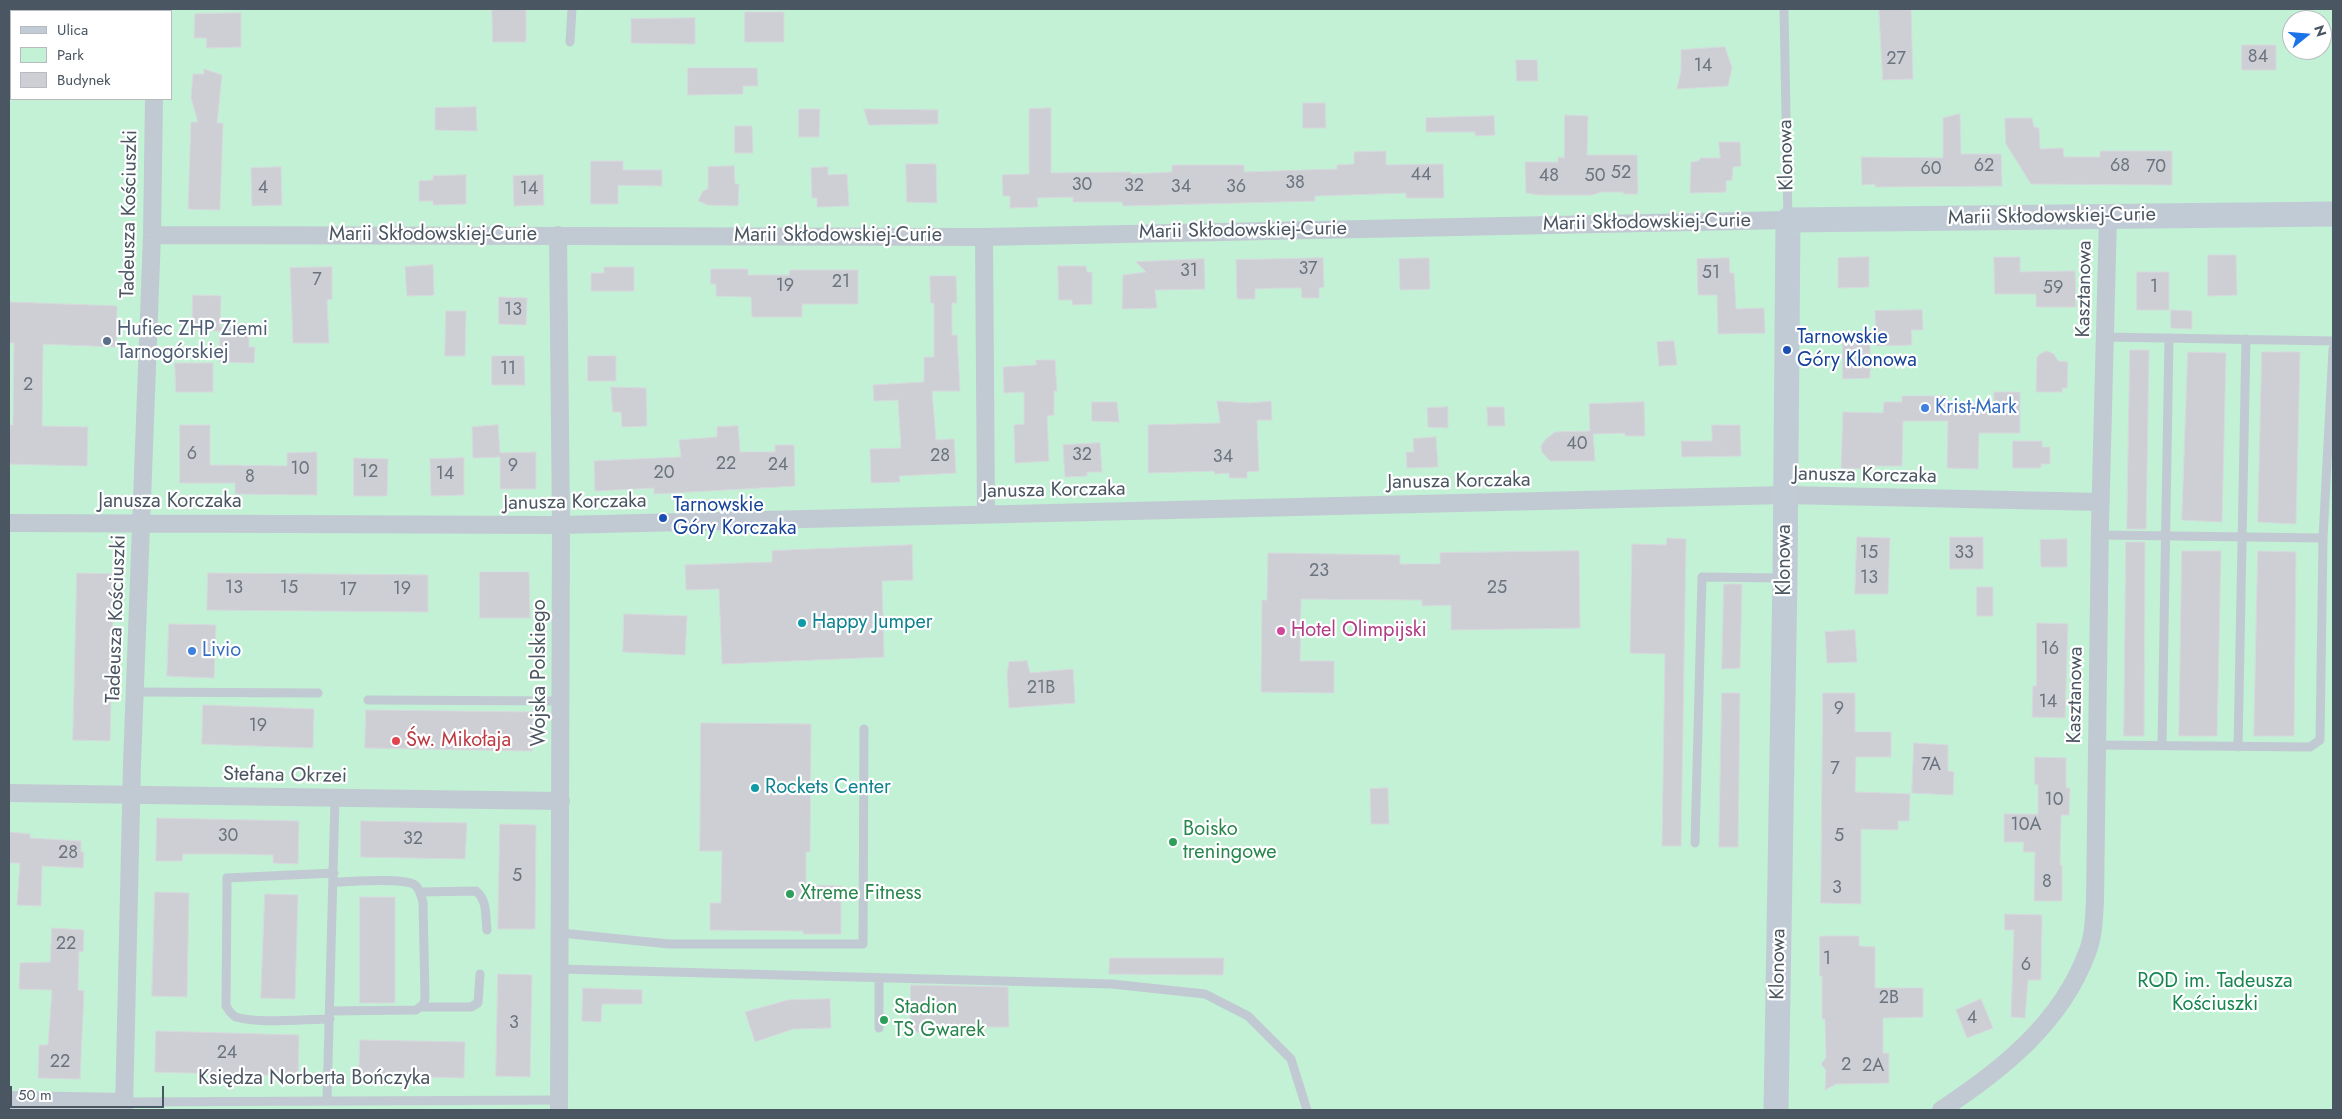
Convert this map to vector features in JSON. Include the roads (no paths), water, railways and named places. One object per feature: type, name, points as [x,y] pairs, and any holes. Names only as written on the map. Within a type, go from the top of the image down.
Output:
[{"type":"street","name":"Tadeusza Kościuszki","points":[[125,1106],[131,795],[152,235],[154,100]]},
{"type":"street","name":"Marii Skłodowskiej-Curie","points":[[152,235],[984,237],[1788,220],[2333,214]]},
{"type":"street","name":"Kasztanowa","points":[[1940,1110],[1974,1088],[2035,1036],[2067,995],[2088,952],[2095,900],[2100,534],[2108,217]]},
{"type":"street","name":"Klonowa","points":[[1776,1110],[1785,578],[1788,220]]},
{"type":"street","name":"Wojska Polskiego","points":[[558,235],[561,525],[559,1105]]},
{"type":"street","points":[[984,237],[986,514]]},
{"type":"street","name":"Janusza Korczaka","points":[[9,523],[561,525],[1785,495],[2101,502]]},
{"type":"street","name":"Stefana Okrzei","points":[[9,793],[561,802]]},
{"type":"street","name":"Księdza Norberta Bończyka","points":[[9,1100],[125,1106]]},
{"type":"lane","points":[[570,42],[572,9]]},
{"type":"lane","name":"Klonowa","points":[[1784,9],[1788,220]]},
{"type":"lane","points":[[2105,337],[2333,341]]},
{"type":"lane","points":[[2162,746],[2169,338]]},
{"type":"lane","points":[[2238,747],[2246,339]]},
{"type":"lane","points":[[2097,744],[2310,748],[2320,740],[2323,538],[2333,349]]},
{"type":"lane","points":[[2100,534],[2323,538]]},
{"type":"lane","points":[[1695,843],[1702,577],[1785,578]]},
{"type":"lane","points":[[135,692],[318,693]]},
{"type":"lane","points":[[368,700],[561,701]]},
{"type":"lane","points":[[561,933],[669,944],[863,944],[864,729]]},
{"type":"lane","points":[[327,1100],[335,798]]},
{"type":"lane","points":[[334,877],[400,881],[416,886],[420,892],[424,914],[426,997],[424,1004],[416,1010],[243,1018],[234,1016],[226,1006],[227,878],[334,877]]},
{"type":"lane","points":[[420,892],[476,891],[482,896],[484,902],[486,930]]},
{"type":"lane","points":[[560,969],[1112,984],[1205,994],[1248,1016],[1291,1059],[1307,1110]]},
{"type":"lane","points":[[421,1007],[471,1007],[478,1003],[480,974]]},
{"type":"lane","points":[[879,978],[879,1028]]},
{"type":"lane","name":"Księdza Norberta Bończyka","points":[[125,1106],[327,1100],[559,1105]]},
{"type":"place","name":"Hufiec ZHP Ziemi Tarnogórskiej","points":[[107,341]]},
{"type":"place","name":"Tarnowskie Góry Klonowa","points":[[1787,350]]},
{"type":"place","name":"Krist-Mark","points":[[1925,408]]},
{"type":"place","name":"Tarnowskie Góry Korczaka","points":[[663,518]]},
{"type":"place","name":"Happy Jumper","points":[[802,623]]},
{"type":"place","name":"Hotel Olimpijski","points":[[1281,631]]},
{"type":"place","name":"Livio","points":[[192,651]]},
{"type":"place","name":"Św. Mikołaja","points":[[396,741]]},
{"type":"place","name":"Rockets Center","points":[[755,788]]},
{"type":"place","name":"Boisko treningowe","points":[[1173,842]]},
{"type":"place","name":"Xtreme Fitness","points":[[790,894]]},
{"type":"place","name":"Stadion TS Gwarek","points":[[884,1020]]},
{"type":"park label","name":"ROD im. Tadeusza Kościuszki","points":[[2215,994]]}]
